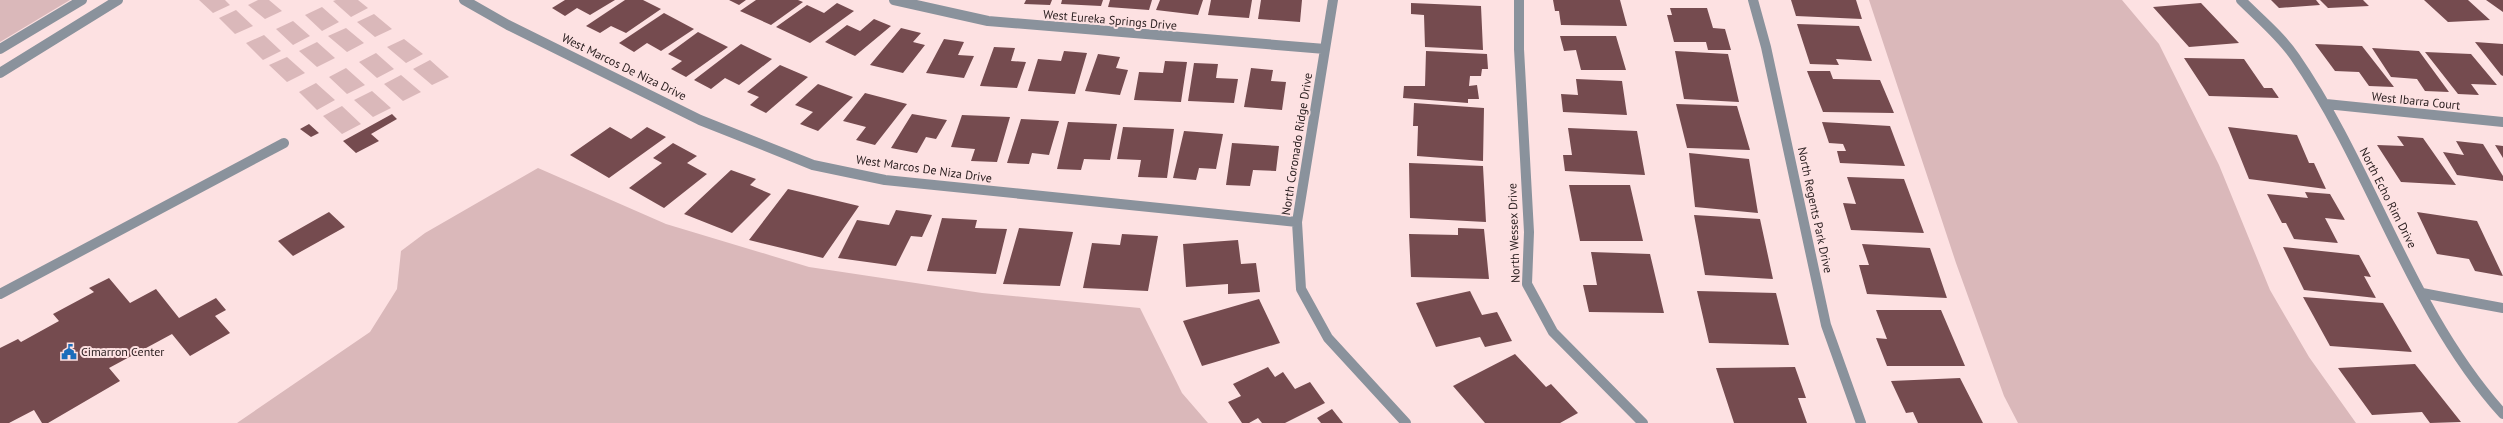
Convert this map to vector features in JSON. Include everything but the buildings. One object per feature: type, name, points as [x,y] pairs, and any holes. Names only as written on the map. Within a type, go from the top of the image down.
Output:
[{"type":"street","points":[[0,49],[82,0]]},
{"type":"street","points":[[0,73],[118,0]]},
{"type":"street","name":"West Marcos De Niza Drive","points":[[464,0],[508,24],[700,120],[751,142],[814,165],[892,180],[1015,195],[1297,222]]},
{"type":"street","name":"West Eureka Springs Drive","points":[[894,0],[910,6],[988,21],[1325,49]]},
{"type":"street","name":"North Coronado Ridge Drive","points":[[1333,0],[1297,222],[1301,289],[1328,338],[1406,423]]},
{"type":"street","name":"North Wessex Drive","points":[[1520,0],[1520,56],[1529,232],[1527,284],[1553,332],[1643,423]]},
{"type":"street","name":"North Regents Park Drive","points":[[1753,0],[1766,47],[1826,325],[1861,423]]},
{"type":"street","name":"North Echo Rim Drive","points":[[2241,0],[2294,55],[2326,104],[2422,294],[2476,384],[2503,414]]},
{"type":"street","name":"West Ibarra Court","points":[[2326,104],[2503,122]]},
{"type":"street","points":[[0,294],[284,143]]},
{"type":"street","points":[[2422,294],[2503,308]]},
{"type":"shaded area","points":[[0,0],[70,0],[0,42]]},
{"type":"shaded area","points":[[199,0],[225,0],[230,5],[213,13]]},
{"type":"shaded area","points":[[258,0],[269,0],[282,11],[265,19],[248,5]]},
{"type":"shaded area","points":[[358,0],[368,8],[351,17],[333,1]]},
{"type":"shaded area","points":[[1869,0],[2122,0],[2159,44],[2219,165],[2270,290],[2309,357],[2356,423],[2018,423],[2004,396],[1956,263]]},
{"type":"shaded area","points":[[322,7],[339,22],[322,31],[305,15]]},
{"type":"shaded area","points":[[236,10],[253,26],[235,34],[219,18]]},
{"type":"shaded area","points":[[374,14],[392,29],[375,37],[357,22]]},
{"type":"shaded area","points":[[293,21],[310,36],[293,45],[276,29]]},
{"type":"shaded area","points":[[346,28],[364,43],[347,52],[328,36]]},
{"type":"shaded area","points":[[264,35],[281,51],[263,60],[246,43]]},
{"type":"shaded area","points":[[404,39],[423,54],[406,63],[387,47]]},
{"type":"shaded area","points":[[317,42],[335,58],[317,67],[299,51]]},
{"type":"shaded area","points":[[376,53],[394,69],[377,78],[359,62]]},
{"type":"shaded area","points":[[287,57],[305,73],[287,82],[269,65]]},
{"type":"shaded area","points":[[430,60],[449,77],[432,85],[413,69]]},
{"type":"shaded area","points":[[346,68],[365,85],[347,94],[329,77]]},
{"type":"shaded area","points":[[401,75],[421,92],[403,101],[384,84]]},
{"type":"shaded area","points":[[316,83],[335,100],[317,110],[299,92]]},
{"type":"shaded area","points":[[372,91],[391,108],[373,117],[354,100]]},
{"type":"shaded area","points":[[342,106],[361,124],[342,134],[323,116]]},
{"type":"shaded area","points":[[538,168],[666,224],[809,267],[982,293],[1140,308],[1182,393],[1208,423],[237,423],[370,332],[397,289],[401,251],[425,233]]},
{"type":"place","name":"Cimarron Center","points":[[69,352]]}]
